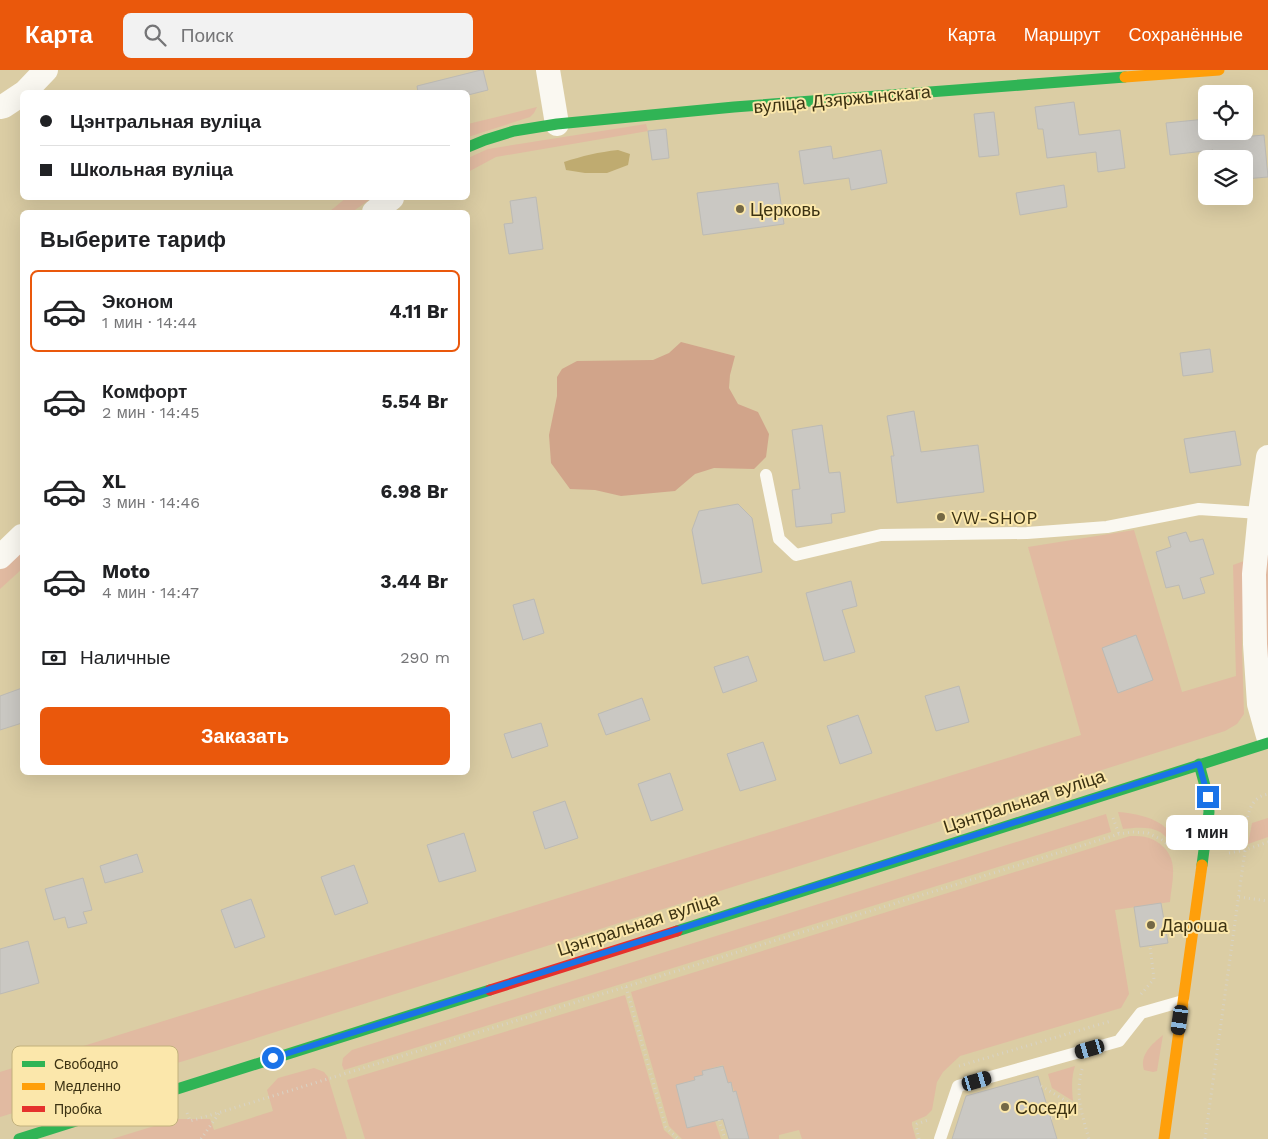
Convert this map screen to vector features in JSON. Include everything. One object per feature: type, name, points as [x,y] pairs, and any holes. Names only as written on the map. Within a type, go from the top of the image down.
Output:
[{"type":"main road","name":"вуліца Дзяржынскага","points":[[470,147],[514,131],[557,124],[734,107],[1219,70]]},
{"type":"main road","name":"Цэнтральная вуліца","points":[[178,1088],[1268,743]]},
{"type":"main road","points":[[1164,1139],[1208,812],[1208,797],[1199,764]]},
{"type":"main road","name":"Цэнтральная вуліца","points":[[19,1139],[60,1126]]},
{"type":"street","points":[[27,90],[46,70]]},
{"type":"street","points":[[548,70],[557,124]]},
{"type":"street","points":[[0,107],[20,96]]},
{"type":"street","points":[[377,210],[389,200]]},
{"type":"street","points":[[1268,457],[1254,574],[1255,644],[1259,704],[1268,736]]},
{"type":"street","points":[[0,557],[20,538]]},
{"type":"lane","points":[[766,475],[779,539],[796,555],[881,535],[1026,534],[1107,527],[1199,509],[1260,513]]},
{"type":"lane","points":[[940,1139],[958,1086],[1119,1041],[1141,1013],[1183,1001]]},
{"type":"path","points":[[1205,1139],[1239,897],[1246,826],[1252,805],[1261,796],[1268,794]]},
{"type":"path","points":[[201,1139],[221,1112],[1119,834],[1148,833],[1168,845],[1176,847]]},
{"type":"path","points":[[1229,853],[1268,842]]},
{"type":"path","points":[[1239,897],[1268,901]]},
{"type":"path","points":[[1136,999],[1154,979],[1150,946]]},
{"type":"path","points":[[626,987],[666,1127],[678,1139]]},
{"type":"path","points":[[1089,1139],[1080,1110],[1080,1076],[1090,1049],[1118,1020]]},
{"type":"path","points":[[1041,1086],[1080,1110]]},
{"type":"path","points":[[1051,1118],[1080,1110]]},
{"type":"path","points":[[719,1120],[726,1139]]},
{"type":"shaded area","points":[[537,107],[530,117],[470,136],[470,124]]},
{"type":"shaded area","points":[[646,124],[648,131],[496,157],[470,171],[470,157],[488,149]]},
{"type":"shaded area","points":[[618,150],[630,154],[628,165],[607,173],[585,173],[566,170],[564,162],[591,154]]},
{"type":"shaded area","points":[[344,200],[369,200],[355,210],[331,210]]},
{"type":"shaded area","points":[[681,342],[735,356],[729,388],[738,404],[758,412],[769,434],[766,457],[754,469],[714,468],[695,474],[675,491],[621,496],[595,490],[570,489],[551,463],[549,435],[557,396],[557,377],[562,369],[577,361],[653,360],[669,353]]},
{"type":"shaded area","points":[[1268,510],[1268,688],[1264,653],[1266,516]]},
{"type":"shaded area","points":[[1134,530],[1182,692],[1236,676],[1233,565],[1244,561],[1242,650],[1244,714],[1237,724],[1225,731],[178,1063],[178,1046],[83,1046],[1081,735],[1028,547]]},
{"type":"shaded area","points":[[20,551],[20,571],[0,589],[0,570]]},
{"type":"shaded area","points":[[1118,812],[1157,821],[1167,829],[1177,842],[1168,840],[1160,832],[1151,829],[1123,829]]},
{"type":"shaded area","points":[[1106,814],[1111,832],[344,1070],[342,1065],[343,1058],[352,1050]]},
{"type":"shaded area","points":[[1268,818],[1268,837],[1248,844],[1252,823]]},
{"type":"shaded area","points":[[1130,836],[1149,838],[1157,841],[1164,847],[1171,858],[1173,877],[1170,902],[1115,910],[1129,994],[1121,1008],[960,1056],[943,1072],[937,1082],[932,1110],[926,1116],[912,1122],[916,1139],[802,1139],[799,1130],[779,1135],[779,1139],[730,1139],[743,1118],[736,1091],[734,1091],[731,1082],[728,1083],[723,1065],[702,1071],[703,1075],[694,1077],[695,1080],[676,1085],[687,1128],[715,1121],[721,1139],[682,1139],[669,1126],[631,992]]},
{"type":"shaded area","points":[[625,995],[664,1130],[674,1139],[365,1139],[347,1080]]},
{"type":"shaded area","points":[[1163,1035],[1157,1071],[1144,1070],[1143,1059],[1145,1055],[1151,1046]]},
{"type":"shaded area","points":[[1075,1066],[1072,1079],[1073,1101],[1052,1088],[1048,1074]]},
{"type":"shaded area","points":[[12,1068],[12,1113],[0,1117],[0,1072]]},
{"type":"shaded area","points":[[314,1068],[324,1072],[328,1077],[347,1139],[112,1139],[154,1126],[178,1126],[178,1119],[210,1119],[214,1130],[273,1111],[267,1090],[278,1078]]},
{"type":"building","points":[[483,70],[488,90],[470,94],[470,90],[418,90],[417,86]]},
{"type":"building","points":[[1074,102],[1079,135],[1120,130],[1125,168],[1098,172],[1096,152],[1047,158],[1043,129],[1038,129],[1035,107]]},
{"type":"building","points":[[994,112],[999,155],[979,157],[974,114]]},
{"type":"building","points":[[1198,120],[1198,140],[1253,140],[1253,136],[1264,135],[1268,177],[1253,178],[1253,150],[1198,150],[1198,152],[1170,155],[1166,123]]},
{"type":"building","points":[[666,129],[669,158],[652,160],[648,131]]},
{"type":"building","points":[[831,146],[833,159],[881,150],[887,183],[851,190],[849,178],[804,184],[799,151]]},
{"type":"building","name":"Церковь","points":[[778,183],[784,224],[703,235],[697,193]]},
{"type":"building","points":[[1064,185],[1067,207],[1020,215],[1016,193]]},
{"type":"building","points":[[536,197],[543,249],[509,254],[504,224],[513,223],[510,201]]},
{"type":"building","points":[[1210,349],[1213,372],[1183,376],[1180,353]]},
{"type":"building","points":[[914,411],[921,452],[978,445],[984,492],[897,503],[891,456],[894,456],[887,416]]},
{"type":"building","points":[[822,425],[829,473],[840,472],[845,512],[831,514],[832,523],[796,527],[792,490],[800,489],[792,430]]},
{"type":"building","points":[[1235,431],[1241,465],[1190,473],[1184,439]]},
{"type":"building","points":[[738,504],[752,518],[762,572],[702,584],[692,530],[699,511]]},
{"type":"building","points":[[1186,532],[1190,542],[1203,539],[1214,574],[1200,578],[1205,593],[1183,599],[1179,585],[1166,588],[1156,552],[1171,547],[1168,537]]},
{"type":"building","points":[[851,581],[857,606],[842,610],[855,652],[824,661],[806,593]]},
{"type":"building","points":[[534,599],[544,633],[523,640],[513,605]]},
{"type":"building","points":[[1136,635],[1153,680],[1118,693],[1102,648]]},
{"type":"building","points":[[748,656],[757,681],[723,693],[714,667]]},
{"type":"building","points":[[959,686],[969,722],[936,731],[925,696]]},
{"type":"building","points":[[20,689],[20,724],[0,730],[0,696]]},
{"type":"building","points":[[642,698],[650,720],[606,735],[598,714]]},
{"type":"building","points":[[858,715],[872,753],[840,764],[827,726]]},
{"type":"building","points":[[541,723],[548,746],[512,758],[504,734]]},
{"type":"building","points":[[763,742],[776,780],[740,791],[727,754]]},
{"type":"building","points":[[670,773],[683,810],[651,821],[638,784]]},
{"type":"building","points":[[565,801],[578,838],[545,849],[533,812]]},
{"type":"building","points":[[464,833],[476,871],[439,882],[427,845]]},
{"type":"building","points":[[137,854],[143,872],[105,883],[100,866]]},
{"type":"building","points":[[354,865],[368,903],[335,915],[321,877]]},
{"type":"building","points":[[83,878],[92,910],[83,912],[87,923],[68,928],[65,917],[54,920],[45,889]]},
{"type":"building","points":[[251,899],[265,937],[235,948],[221,910]]},
{"type":"building","points":[[1161,903],[1168,943],[1140,947],[1134,907]]},
{"type":"building","points":[[28,941],[39,983],[0,994],[0,949]]},
{"type":"building","points":[[723,1066],[728,1083],[731,1082],[733,1092],[736,1091],[749,1139],[729,1139],[723,1119],[687,1128],[676,1085],[695,1080],[694,1077],[703,1075],[702,1071]]},
{"type":"building","name":"Соседи","points":[[1038,1076],[1057,1139],[952,1139],[966,1096]]},
{"type":"traffic: fast","points":[[470,146],[514,131],[557,124],[734,107],[1125,77]]},
{"type":"traffic: fast","points":[[677,931],[1268,743]]},
{"type":"traffic: fast","points":[[1199,764],[1208,797],[1209,812],[1202,865]]},
{"type":"traffic: fast","points":[[178,1089],[490,990]]},
{"type":"traffic: fast","points":[[19,1139],[60,1126]]},
{"type":"traffic: slow","points":[[1125,77],[1219,70]]},
{"type":"traffic: slow","points":[[1164,1139],[1202,865]]},
{"type":"traffic: jam","points":[[490,990],[677,931]]},
{"type":"place","name":"Церковь","points":[[740,209]]},
{"type":"place","name":"VW-SHOP","points":[[941,517]]},
{"type":"place","name":"Дароша","points":[[1151,925]]},
{"type":"place","name":"Соседи","points":[[1005,1107]]},
{"type":"route","points":[[273,1058],[1199,764],[1208,797]]}]
